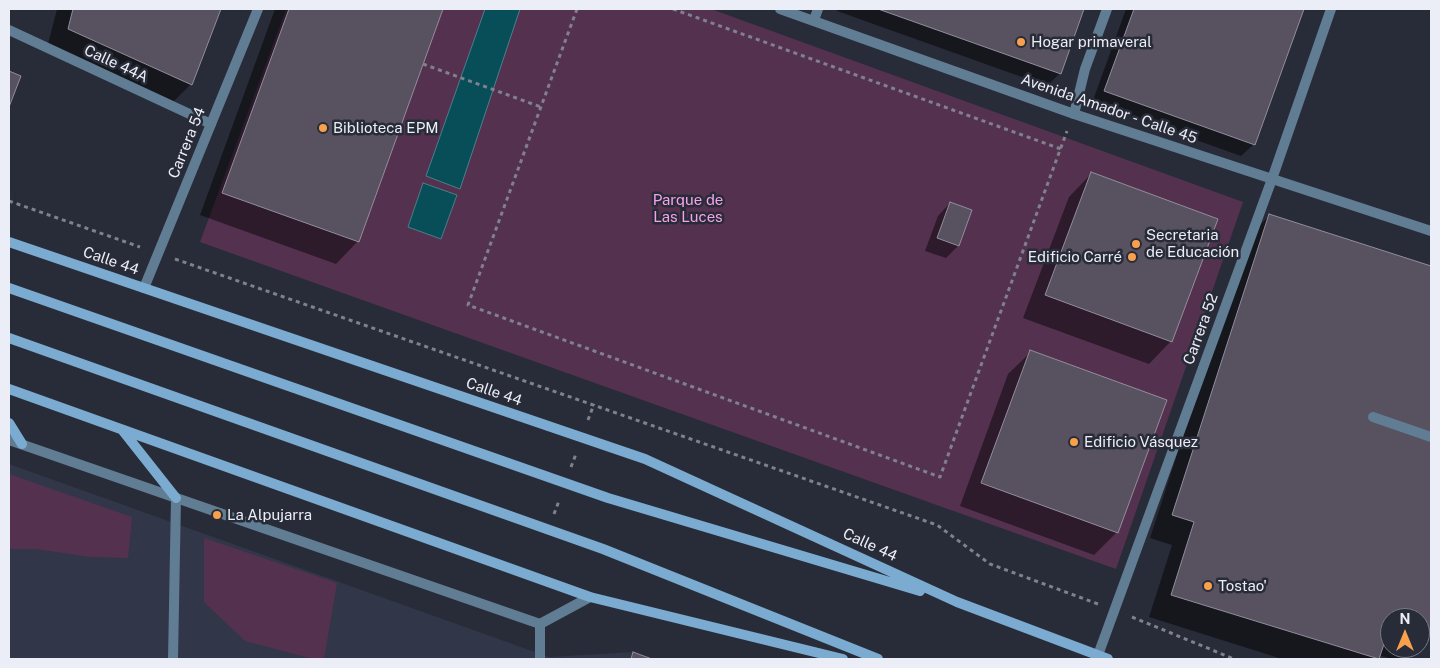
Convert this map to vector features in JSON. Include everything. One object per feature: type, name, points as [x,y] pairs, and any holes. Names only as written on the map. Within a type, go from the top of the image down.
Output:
[{"type":"main road","name":"Calle 44","points":[[9,242],[645,459],[957,602],[1101,658]]},
{"type":"main road","name":"Calle 44","points":[[9,288],[608,498],[957,602]]},
{"type":"main road","points":[[9,338],[604,549],[878,659]]},
{"type":"main road","points":[[9,389],[590,597],[843,659]]},
{"type":"main road","points":[[9,423],[22,444]]},
{"type":"main road","points":[[123,430],[176,498]]},
{"type":"street","name":"Carrera 54","points":[[144,288],[258,9]]},
{"type":"street","name":"Avenida Amador - Calle 45","points":[[780,9],[1074,114],[1431,231]]},
{"type":"street","points":[[814,20],[818,9]]},
{"type":"street","points":[[1074,114],[1085,69],[1107,9]]},
{"type":"street","name":"Carrera 52","points":[[1101,658],[1114,610],[1272,179],[1332,9]]},
{"type":"street","name":"Calle 44A","points":[[9,30],[211,124]]},
{"type":"street","points":[[1373,417],[1431,437]]},
{"type":"street","points":[[9,440],[540,624],[590,597]]},
{"type":"street","points":[[173,659],[176,498]]},
{"type":"street","points":[[540,624],[540,659]]},
{"type":"path","points":[[577,9],[468,305],[940,477],[1074,114]]},
{"type":"path","points":[[673,9],[1060,149]]},
{"type":"path","points":[[423,64],[540,107]]},
{"type":"path","points":[[9,201],[937,525],[990,564],[1114,610],[1234,659]]},
{"type":"shaded area","points":[[485,9],[520,9],[460,189],[426,176]]},
{"type":"shaded area","points":[[423,183],[457,195],[441,239],[408,227]]},
{"type":"shaded area","points":[[9,464],[549,657],[633,652],[652,659],[9,659]]},
{"type":"green space","name":"Parque de Las Luces","points":[[286,9],[711,9],[1243,202],[1116,569],[200,242]]},
{"type":"green space","points":[[9,474],[132,517],[128,558],[90,557],[35,549],[9,549]]},
{"type":"green space","points":[[204,538],[337,583],[324,659],[313,659],[245,641],[204,602]]},
{"type":"building","points":[[73,9],[221,9],[192,85],[68,29]]},
{"type":"building","name":"Biblioteca EPM","points":[[289,9],[443,9],[359,242],[222,193]]},
{"type":"building","name":"Hogar primaveral","points":[[878,9],[1084,9],[1061,74]]},
{"type":"building","points":[[1134,9],[1304,9],[1255,145],[1104,91]]},
{"type":"building","points":[[9,71],[21,76],[9,107]]},
{"type":"building","name":"Edificio Carré","points":[[1091,172],[1218,219],[1172,342],[1045,295]]},
{"type":"building","points":[[950,202],[972,210],[959,246],[937,238]]},
{"type":"building","points":[[1269,214],[1431,266],[1430,628],[1430,608],[1380,608],[1379,659],[1171,595],[1194,522],[1172,515]]},
{"type":"building","name":"Edificio Vásquez","points":[[1030,350],[1167,400],[1118,533],[981,483]]},
{"type":"building","points":[[633,652],[652,659],[631,659]]},
{"type":"place","name":"Hogar primaveral","points":[[1021,42]]},
{"type":"place","name":"Biblioteca EPM","points":[[323,128]]},
{"type":"place","name":"Secretaria de Educación","points":[[1136,244]]},
{"type":"place","name":"Edificio Carré","points":[[1132,257]]},
{"type":"place","name":"Edificio Vásquez","points":[[1074,442]]},
{"type":"place","name":"La Alpujarra","points":[[217,515]]},
{"type":"place","name":"Tostao'","points":[[1208,586]]}]
